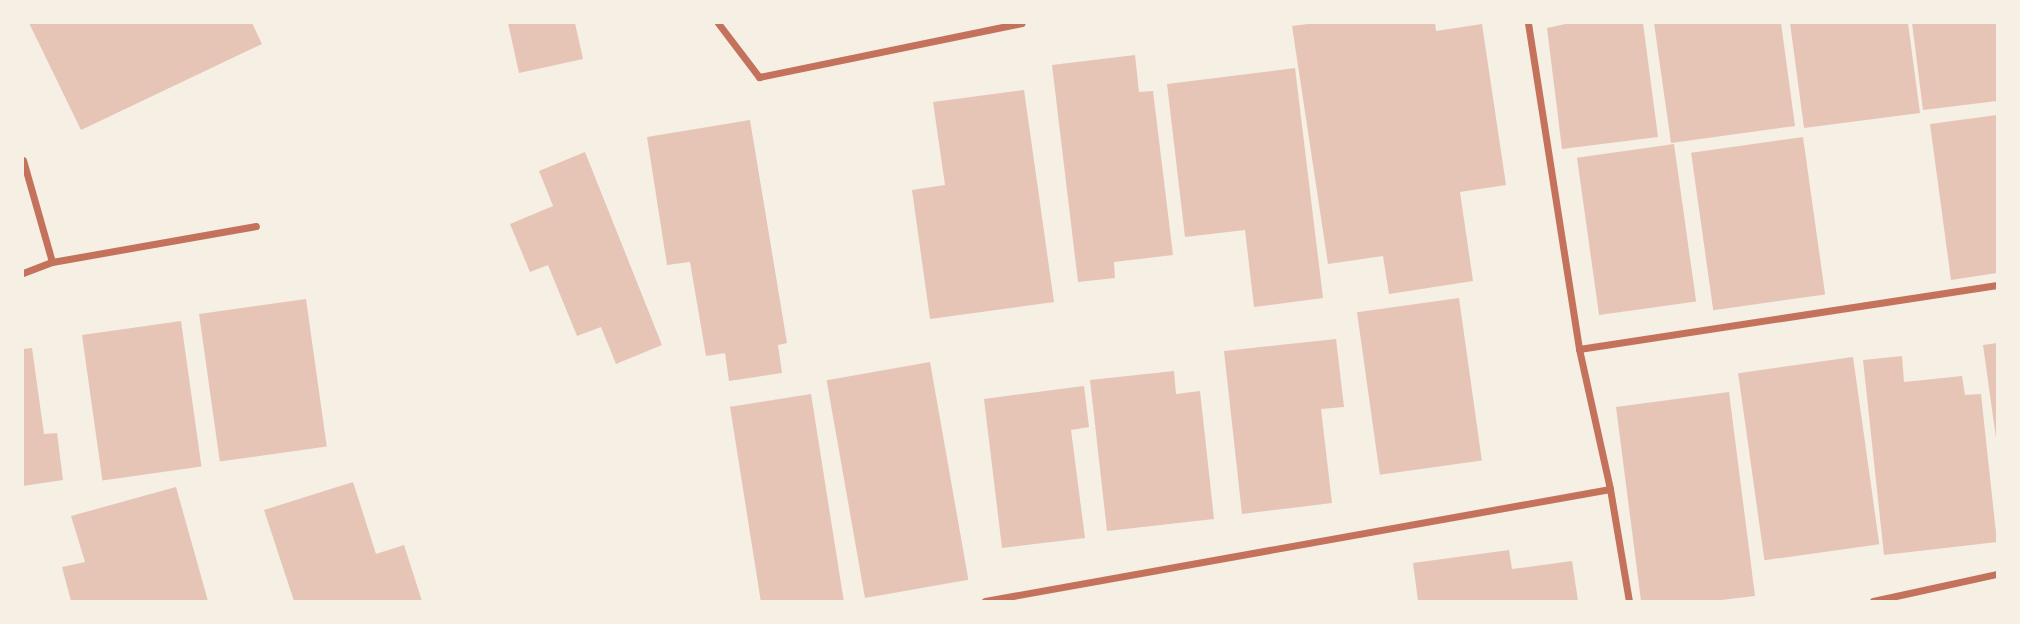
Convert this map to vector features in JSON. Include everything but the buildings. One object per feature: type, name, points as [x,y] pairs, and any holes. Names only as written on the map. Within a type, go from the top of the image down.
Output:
[{"type":"street","points":[[718,23],[759,76],[1022,23]]},
{"type":"street","points":[[1528,23],[1579,349],[1610,489],[1629,601]]},
{"type":"street","points":[[23,160],[52,262]]},
{"type":"street","points":[[23,273],[52,262],[256,226]]},
{"type":"street","points":[[1579,349],[1997,285]]},
{"type":"street","points":[[985,601],[1610,489]]},
{"type":"street","points":[[1873,601],[1997,574]]}]
